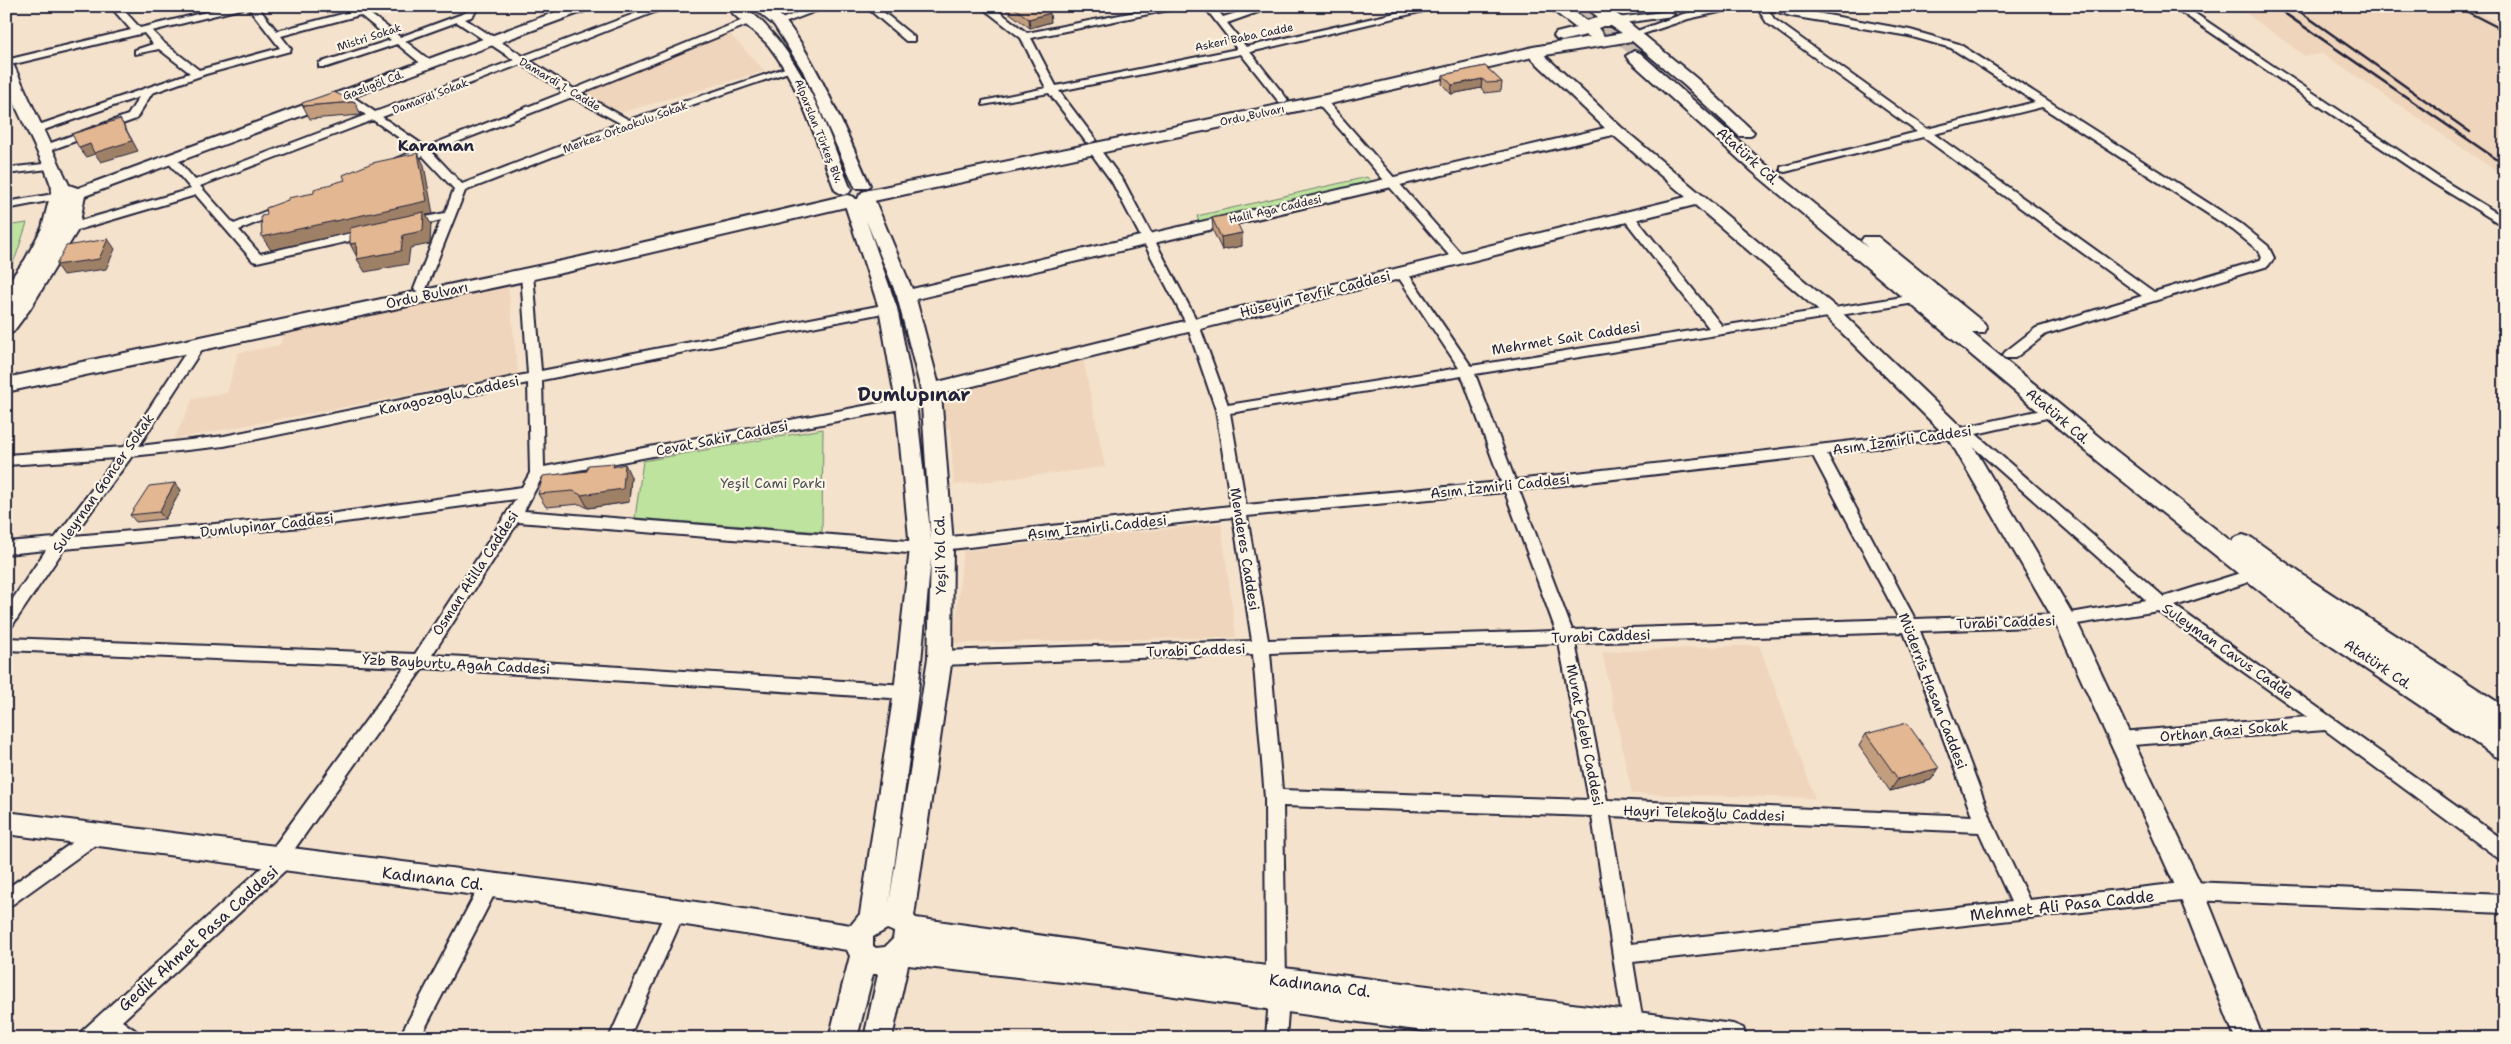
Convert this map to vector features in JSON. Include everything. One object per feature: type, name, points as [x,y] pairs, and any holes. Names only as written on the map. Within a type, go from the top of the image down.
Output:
[{"type":"main road","points":[[1576,8],[1616,21],[1634,34],[1637,53]]},
{"type":"main road","points":[[1576,8],[1589,29],[1604,40],[1637,53]]},
{"type":"main road","name":"Ordu Bulvarı","points":[[1092,145],[1589,29],[1593,24],[1601,21],[1616,21]]},
{"type":"main road","name":"Ordu Bulvarı","points":[[6,369],[420,288],[1092,145],[1321,101],[1533,52],[1604,40],[1622,39],[1634,34]]},
{"type":"main road","name":"Atatürk Cd.","points":[[1637,53],[1772,161],[2140,463],[2294,582],[2505,721]]},
{"type":"main road","points":[[6,64],[34,130],[66,192],[70,228],[23,305],[6,327]]},
{"type":"main road","name":"Atatürk Cd.","points":[[1772,161],[1915,299],[2256,574],[2324,628],[2505,748]]},
{"type":"main road","points":[[6,300],[34,260],[51,228],[66,192]]},
{"type":"main road","name":"Ordu Bulvarı","points":[[6,385],[527,274],[856,194]]},
{"type":"street","points":[[6,8],[13,6]]},
{"type":"street","points":[[115,6],[143,32],[198,74]]},
{"type":"street","points":[[6,64],[244,6]]},
{"type":"street","points":[[34,130],[198,74],[286,49],[252,6]]},
{"type":"street","points":[[275,35],[385,6]]},
{"type":"street","name":"Mistri Sokak","points":[[323,65],[458,19],[468,15],[476,6]]},
{"type":"street","name":"Gazlıgöl Cd.","points":[[66,192],[172,160],[585,6]]},
{"type":"street","name":"Damardi Sokak","points":[[70,228],[196,187],[665,6]]},
{"type":"street","name":"Alparslan Türkeş Blv.","points":[[734,6],[779,22],[810,71],[856,194]]},
{"type":"street","points":[[779,22],[824,6]]},
{"type":"street","points":[[870,6],[910,39]]},
{"type":"street","points":[[985,6],[1025,36],[1183,6]]},
{"type":"street","points":[[1209,6],[1283,100]]},
{"type":"street","points":[[1222,22],[1270,6]]},
{"type":"street","name":"Askeri Baba Cadde","points":[[987,104],[1245,50],[1440,6]]},
{"type":"street","points":[[1616,21],[1635,20],[1713,6]]},
{"type":"street","points":[[1634,34],[1686,16],[1741,6]]},
{"type":"street","points":[[1761,6],[1770,21],[2152,297]]},
{"type":"street","points":[[1768,6],[1791,13],[1910,33],[1955,46],[2237,227],[2264,248],[2268,258],[2264,264],[2041,331],[2010,355]]},
{"type":"street","points":[[2177,6],[2437,181],[2505,223]]},
{"type":"street","points":[[2496,6],[2505,11]]},
{"type":"street","points":[[362,12],[428,64]]},
{"type":"street","points":[[390,165],[573,93],[755,13]]},
{"type":"street","name":"Alparslan Türkeş Blv.","points":[[755,13],[799,80],[856,194]]},
{"type":"street","name":"Damardi 1. Cadde","points":[[458,19],[520,61],[629,124]]},
{"type":"street","name":"Menderes Caddesi","points":[[1025,36],[1054,91],[1118,182],[1149,238],[1193,325],[1223,410],[1261,648],[1274,798],[1276,1038]]},
{"type":"street","points":[[139,52],[160,45]]},
{"type":"street","points":[[1533,52],[1616,130],[1832,313],[1961,433],[2065,620],[2191,891],[2249,1038]]},
{"type":"street","name":"Merkez Ortaokulu Sokak","points":[[460,189],[629,124],[792,69]]},
{"type":"street","points":[[44,149],[132,117],[148,91]]},
{"type":"street","points":[[345,96],[377,116],[425,151],[460,189],[420,288]]},
{"type":"street","points":[[1321,101],[1458,258]]},
{"type":"street","points":[[1772,161],[1925,134],[2044,103]]},
{"type":"street","name":"Halil Aga Caddesi","points":[[897,302],[1149,238],[1616,130]]},
{"type":"street","points":[[172,160],[257,258],[382,230]]},
{"type":"street","points":[[6,171],[53,166]]},
{"type":"street","points":[[6,206],[66,192]]},
{"type":"street","name":"Yeşil Yol Cd.","points":[[856,194],[930,390],[942,544],[940,658],[901,939],[878,1038]]},
{"type":"street","name":"Hüseyin Tevfik Caddesi","points":[[930,390],[1401,272],[1699,200]]},
{"type":"street","points":[[231,229],[293,204]]},
{"type":"street","points":[[402,226],[450,215]]},
{"type":"street","points":[[1628,216],[1718,330]]},
{"type":"street","name":"Murat Çelebi Caddesi","points":[[1401,272],[1467,370],[1512,486],[1566,637],[1600,808],[1632,1024]]},
{"type":"street","name":"Osman Atilla Caddesi","points":[[281,858],[418,661],[514,516],[537,473],[535,377],[527,274]]},
{"type":"street","name":"Mehrmet Sait Caddesi","points":[[1223,410],[1915,299]]},
{"type":"street","name":"Yeşil Yol Cd.","points":[[843,1038],[865,939],[906,692],[921,548],[897,302]]},
{"type":"street","name":"Karagozoglu Caddesi","points":[[6,460],[128,452],[224,441],[897,302]]},
{"type":"street","name":"Suleyrnan Goncer Sokak","points":[[6,622],[58,545],[128,452],[199,343]]},
{"type":"street","name":"Cevat Sakir Caddesi","points":[[537,473],[906,403]]},
{"type":"street","name":"Asım İzmirli Caddesi","points":[[942,544],[1238,511],[1512,486],[1818,451],[1961,433],[2055,412]]},
{"type":"street","name":"Suleyman Cavus Cadde","points":[[1961,433],[2160,604],[2505,852]]},
{"type":"street","name":"Müderris Hasan Caddesi","points":[[1818,451],[1910,625],[1984,824],[2024,909]]},
{"type":"street","name":"Dumlupinar Caddesi","points":[[6,548],[58,545],[322,520],[527,492]]},
{"type":"street","points":[[514,516],[921,548]]},
{"type":"street","name":"Turabi Caddesi","points":[[940,658],[2065,620],[2160,604],[2256,574]]},
{"type":"street","name":"Yzb Bayburtu Agah Caddesi","points":[[6,644],[418,661],[906,692]]},
{"type":"street","name":"Orthan Gazi Sokak","points":[[2120,740],[2328,723]]},
{"type":"street","name":"Hayri Telekoğlu Caddesi","points":[[1274,798],[1600,808],[1984,824]]},
{"type":"street","name":"Kadınana Cd.","points":[[6,823],[490,885],[865,939]]},
{"type":"street","points":[[6,900],[96,834]]},
{"type":"street","name":"Gedik Ahmet Pasa Caddesi","points":[[89,1038],[281,858]]},
{"type":"street","points":[[410,1038],[490,885]]},
{"type":"street","name":"Mehmet Ali Pasa Cadde","points":[[1622,954],[2191,891],[2505,904]]},
{"type":"street","points":[[619,1038],[675,912]]},
{"type":"street","points":[[887,916],[901,939],[881,961],[873,961],[865,939],[887,916]]},
{"type":"street","name":"Kadınana Cd.","points":[[901,939],[1117,976],[1277,989],[1632,1024],[1733,1038]]},
{"type":"street","name":"Kadınana Cd.","points":[[1277,989],[1578,1038]]},
{"type":"street","points":[[107,1022],[129,1038]]},
{"type":"shaded area","points":[[2236,6],[2466,6],[2505,26],[2505,177],[2324,54],[2305,56]]},
{"type":"shaded area","points":[[729,33],[765,71],[623,112],[603,107],[586,92]]},
{"type":"shaded area","points":[[508,285],[518,374],[174,439],[193,399],[227,393],[238,353],[280,345],[284,333]]},
{"type":"shaded area","points":[[1083,358],[1105,467],[954,485],[950,429],[939,430],[936,395]]},
{"type":"shaded area","points":[[1221,523],[1236,637],[954,643],[963,551]]},
{"type":"shaded area","points":[[1759,645],[1815,798],[1632,794],[1602,652]]},
{"type":"green space","points":[[1367,177],[1375,186],[1200,226],[1197,216]]},
{"type":"green space","points":[[27,223],[16,256],[6,276],[6,226]]},
{"type":"green space","name":"Yeşil Cami Parkı","points":[[823,429],[822,532],[635,518],[643,461]]},
{"type":"building","points":[[1012,6],[1041,6],[1050,13],[1029,19]]},
{"type":"building","points":[[1485,66],[1502,82],[1487,83],[1482,79],[1452,85],[1443,75]]},
{"type":"building","points":[[334,92],[355,102],[303,106],[302,103]]},
{"type":"building","points":[[120,119],[132,141],[94,153],[90,144],[79,148],[72,134]]},
{"type":"building","points":[[418,153],[427,201],[262,237],[261,216],[267,215],[266,208],[288,200],[288,198],[314,193],[314,189],[345,180],[343,175],[372,163]]},
{"type":"building","points":[[424,212],[423,231],[403,235],[401,251],[357,259],[356,243],[350,244],[350,228]]},
{"type":"building","points":[[1233,214],[1242,233],[1221,237],[1212,218]]},
{"type":"building","points":[[108,239],[99,259],[56,265],[66,246]]},
{"type":"building","points":[[614,463],[613,467],[625,464],[623,489],[581,495],[573,491],[538,494],[543,476],[587,471],[588,465]]},
{"type":"building","points":[[175,483],[159,512],[130,515],[149,486]]},
{"type":"building","points":[[1907,723],[1939,768],[1898,779],[1866,734]]},
{"type":"tunnel","points":[[1581,7],[1644,53]]},
{"type":"railway","points":[[2274,6],[2505,165]]},
{"type":"railway","points":[[2292,6],[2470,132]]},
{"type":"railway","points":[[2456,6],[2505,31]]},
{"type":"district","name":"Karaman","points":[[436,145]]},
{"type":"district","name":"Dumlupınar","points":[[914,394]]}]
